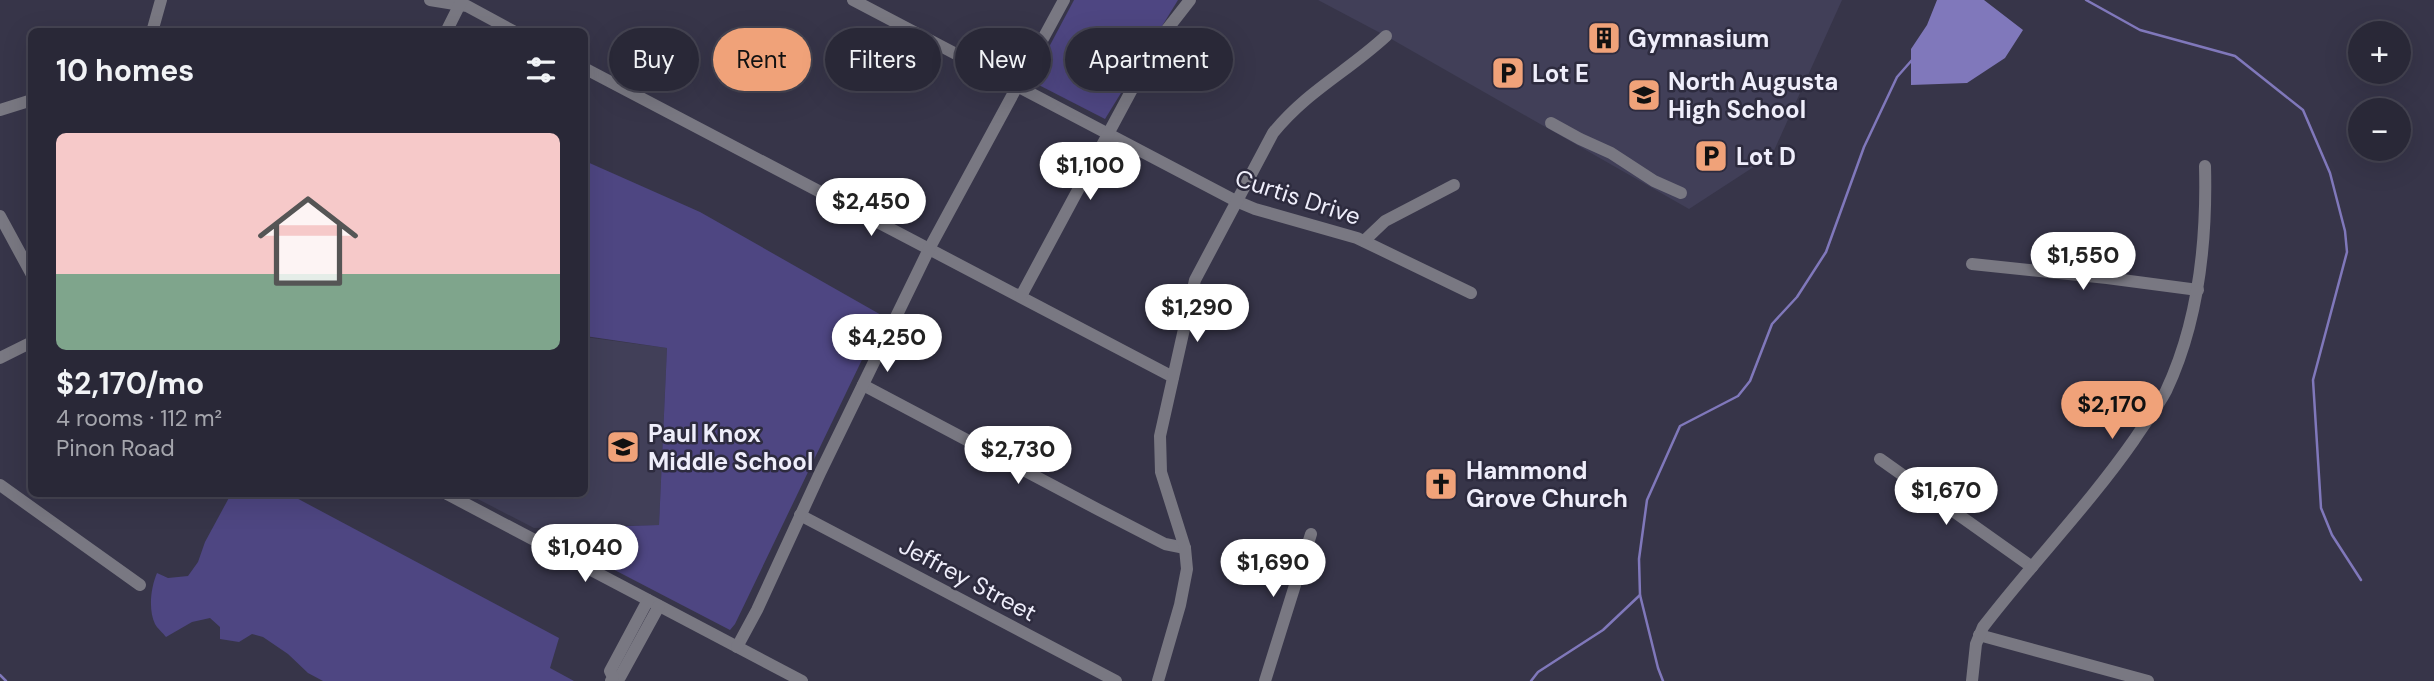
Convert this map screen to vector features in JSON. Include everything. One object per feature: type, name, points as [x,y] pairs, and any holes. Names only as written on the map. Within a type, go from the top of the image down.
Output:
[{"type":"street","points":[[153,28],[161,0]]},
{"type":"street","points":[[430,0],[460,3],[508,28]]},
{"type":"street","name":"Curtis Drive","points":[[853,0],[955,55]]},
{"type":"street","points":[[1049,28],[1064,0]]},
{"type":"street","points":[[1021,296],[1158,41],[1190,0]]},
{"type":"street","points":[[448,28],[460,3]]},
{"type":"street","points":[[1157,681],[1186,580],[1185,548],[1165,485],[1159,452],[1160,436],[1195,280],[1273,133],[1289,113],[1310,94],[1386,36]]},
{"type":"street","points":[[588,70],[1173,377]]},
{"type":"street","points":[[737,646],[929,249],[1015,91]]},
{"type":"street","name":"Curtis Drive","points":[[1023,91],[1236,201],[1364,241],[1471,293]]},
{"type":"street","points":[[0,110],[28,101]]},
{"type":"street","points":[[1552,123],[1611,153],[1654,181],[1681,193]]},
{"type":"street","points":[[1972,681],[1979,635],[2002,602],[2115,465],[2158,405],[2182,349],[2197,290],[2206,199],[2205,166]]},
{"type":"street","points":[[1364,241],[1385,221],[1454,185]]},
{"type":"street","points":[[0,215],[28,268]]},
{"type":"street","points":[[1972,264],[2197,290]]},
{"type":"street","points":[[0,358],[28,344]]},
{"type":"street","points":[[863,385],[1165,544],[1185,548]]},
{"type":"street","points":[[1880,459],[2032,567]]},
{"type":"street","points":[[0,485],[140,585]]},
{"type":"street","points":[[453,497],[802,681]]},
{"type":"street","name":"Jeffrey Street","points":[[800,515],[1116,681]]},
{"type":"street","points":[[1265,681],[1311,534]]},
{"type":"street","points":[[612,679],[610,671],[653,603]]},
{"type":"street","points":[[1979,635],[2148,681]]},
{"type":"shaded area","points":[[1074,0],[1178,0],[1161,28],[1065,28],[1065,91],[1122,91],[1105,119],[1050,91],[1051,43]]},
{"type":"shaded area","name":"North Augusta High School","points":[[1318,0],[1842,0],[1772,155],[1689,209]]},
{"type":"shaded area","points":[[1937,0],[1984,0],[2023,30],[2005,58],[1967,83],[1911,85],[1911,49],[1927,25]]},
{"type":"shaded area","points":[[588,162],[700,212],[883,316],[730,630],[578,551],[564,528],[659,525],[667,348],[588,336]]},
{"type":"shaded area","name":"Paul Knox Middle School","points":[[588,337],[667,348],[659,525],[534,528],[474,497],[588,497]]},
{"type":"shaded area","points":[[229,497],[295,497],[559,638],[550,668],[574,681],[323,681],[308,673],[288,654],[263,637],[252,634],[239,642],[220,639],[220,627],[210,618],[192,622],[166,637],[155,624],[151,605],[157,573],[168,578],[188,576],[198,562],[205,542]]},
{"type":"waterway","points":[[2086,0],[2140,30],[2235,56],[2303,110],[2330,173],[2345,231],[2347,252],[2313,380],[2321,508],[2332,535],[2361,580]]},
{"type":"waterway","points":[[1663,681],[1640,595],[1639,559],[1647,500],[1680,426],[1738,396],[1750,381],[1772,324],[1797,297],[1826,252],[1864,147],[1897,77],[1912,60]]},
{"type":"waterway","points":[[1531,681],[1538,672],[1603,630],[1640,595]]},
{"type":"waterway","points":[[0,675],[6,681]]},
{"type":"place","name":"Gymnasium","points":[[1604,38]]},
{"type":"place","name":"Lot E","points":[[1508,73]]},
{"type":"place","name":"North Augusta High School","points":[[1644,95]]},
{"type":"place","name":"Lot D","points":[[1711,156]]},
{"type":"place","name":"Paul Knox Middle School","points":[[623,447]]},
{"type":"place","name":"Hammond Grove Church","points":[[1441,484]]}]
